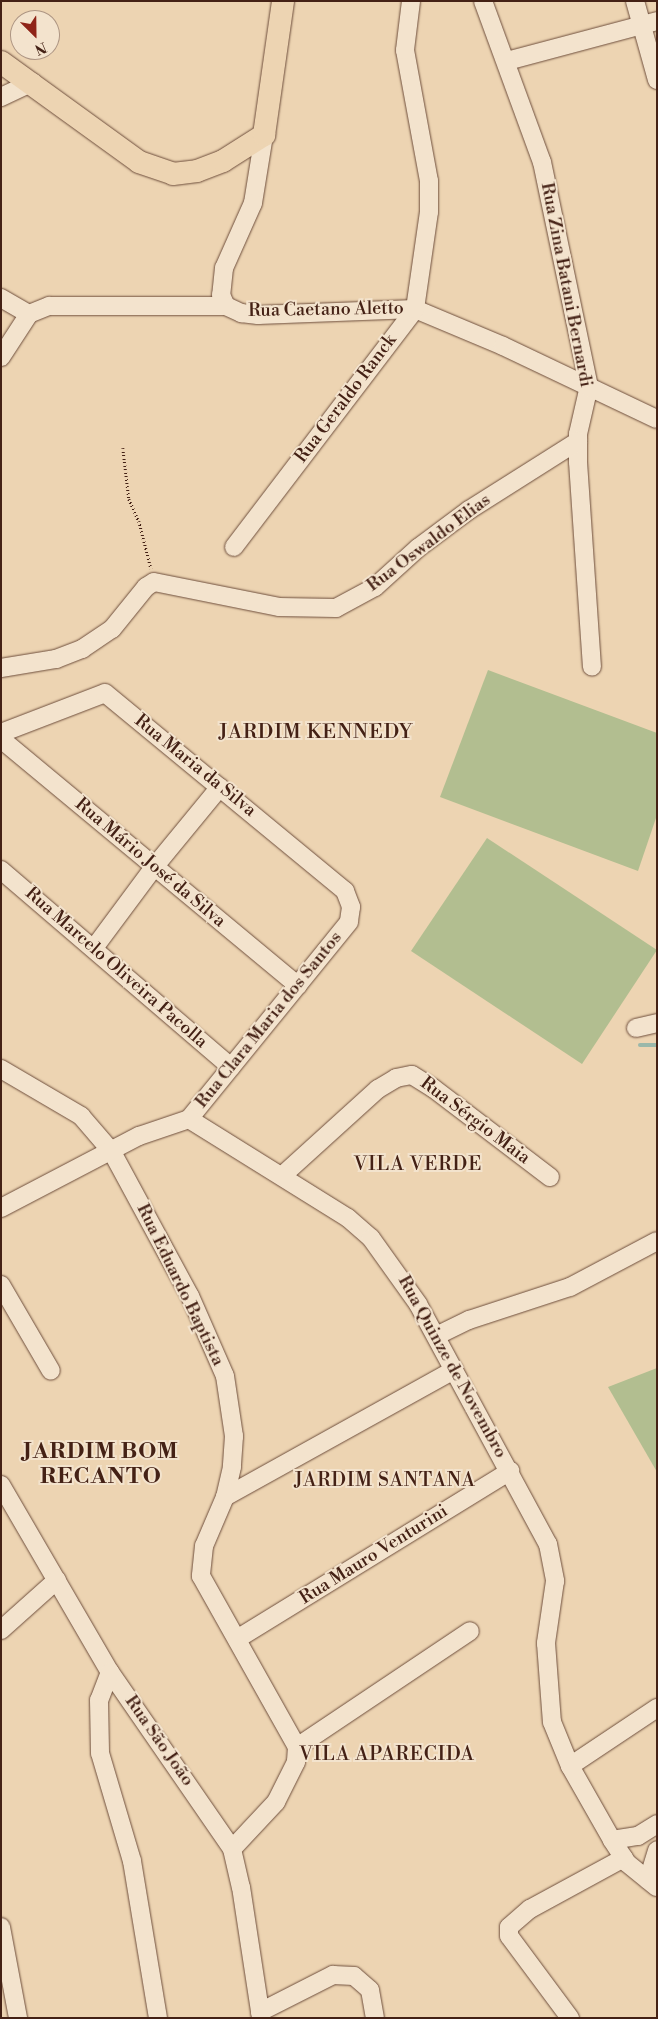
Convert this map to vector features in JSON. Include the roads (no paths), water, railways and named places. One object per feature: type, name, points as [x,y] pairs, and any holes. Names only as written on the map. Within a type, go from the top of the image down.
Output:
[{"type":"main road","name":"Rua Caetano Aletto","points":[[264,135],[283,1]]},
{"type":"main road","points":[[1,62],[33,82],[139,162],[156,170],[173,174],[197,171],[223,161],[264,135]]},
{"type":"street","name":"Rua Geraldo Ranck","points":[[234,547],[415,308],[429,212],[429,181],[405,50],[411,1]]},
{"type":"street","name":"Rua Zina Batani Bernardi","points":[[483,1],[528,118],[550,195],[589,386],[578,441],[592,667]]},
{"type":"street","points":[[635,1],[650,24],[657,80]]},
{"type":"street","points":[[507,61],[650,24]]},
{"type":"street","points":[[1,97],[33,82]]},
{"type":"street","name":"Rua Caetano Aletto","points":[[264,135],[253,203],[224,268],[221,295],[226,306],[242,313],[258,315],[415,308],[589,386],[657,419]]},
{"type":"street","points":[[1,298],[29,314]]},
{"type":"street","points":[[1,357],[29,314],[65,304],[226,306]]},
{"type":"street","name":"Rua Oswaldo Elias","points":[[1,668],[56,659],[82,649],[112,628],[146,587],[154,582],[279,607],[336,608],[375,587],[418,548],[469,510],[578,441]]},
{"type":"street","name":"Rua Maria da Silva","points":[[1,733],[106,693],[345,891],[351,907],[349,922]]},
{"type":"street","name":"Rua Mário José da Silva","points":[[1,739],[298,986]]},
{"type":"street","points":[[94,948],[155,866],[220,787]]},
{"type":"street","name":"Rua Marcelo Oliveira Pacolla","points":[[1,870],[231,1067]]},
{"type":"street","name":"Rua Clara Maria dos Santos","points":[[189,1119],[349,922]]},
{"type":"street","points":[[636,1028],[657,1023]]},
{"type":"street","name":"Rua Eduardo Baptista","points":[[1,1069],[81,1116],[112,1152],[190,1296],[225,1376],[234,1436],[225,1497],[204,1546],[200,1565],[201,1576],[215,1606],[237,1639],[297,1747]]},
{"type":"street","name":"Rua Sérgio Maia","points":[[283,1176],[378,1089],[396,1078],[412,1075],[433,1088],[550,1177]]},
{"type":"street","points":[[1,1208],[155,1129],[189,1119]]},
{"type":"street","name":"Rua Quinze de Novembro","points":[[189,1119],[348,1218],[371,1238],[391,1262],[436,1336],[542,1531],[553,1559],[555,1581],[548,1626],[545,1668],[552,1722],[570,1766],[612,1840],[624,1858],[653,1884]]},
{"type":"street","points":[[436,1336],[469,1320],[570,1287],[657,1241]]},
{"type":"street","points":[[1,1285],[50,1371]]},
{"type":"street","points":[[225,1497],[454,1370]]},
{"type":"street","name":"Rua Mauro Venturini","points":[[237,1639],[510,1471]]},
{"type":"street","name":"Rua São João","points":[[1,1485],[110,1672],[232,1849],[261,2015]]},
{"type":"street","points":[[1,1630],[57,1580]]},
{"type":"street","points":[[232,1849],[276,1802],[296,1762],[297,1747],[470,1631]]},
{"type":"street","points":[[110,1672],[99,1700],[100,1753],[132,1861],[158,2018]]},
{"type":"street","points":[[570,1766],[657,1708]]},
{"type":"street","points":[[612,1840],[638,1836],[657,1824]]},
{"type":"street","points":[[653,1884],[657,1850]]},
{"type":"street","points":[[570,2018],[509,1936],[509,1927],[530,1909],[624,1858]]},
{"type":"street","points":[[1,1927],[18,2018]]},
{"type":"street","points":[[261,2015],[333,1975],[354,1976],[370,1990],[375,2018]]},
{"type":"waterway","points":[[640,1045],[657,1045]]},
{"type":"district","name":"JARDIM KENNEDY","points":[[316,732]]},
{"type":"district","name":"VILA VERDE","points":[[418,1165]]},
{"type":"district","name":"JARDIM BOM RECANTO","points":[[101,1464]]},
{"type":"district","name":"JARDIM SANTANA","points":[[385,1481]]},
{"type":"district","name":"VILA APARECIDA","points":[[387,1755]]}]
